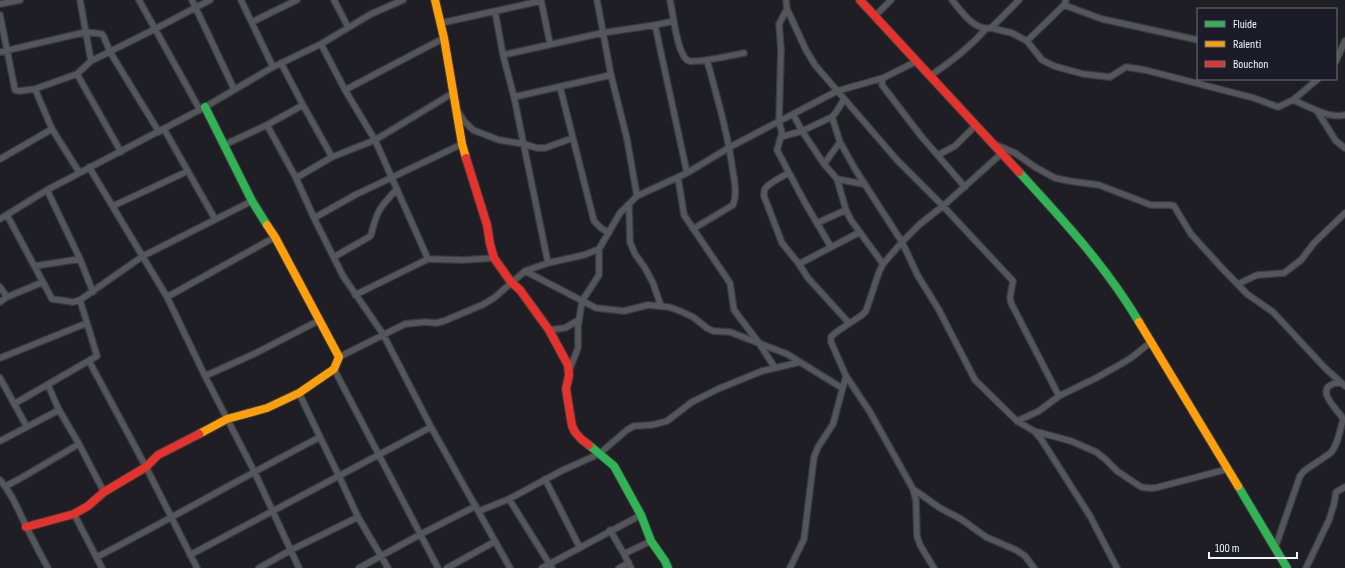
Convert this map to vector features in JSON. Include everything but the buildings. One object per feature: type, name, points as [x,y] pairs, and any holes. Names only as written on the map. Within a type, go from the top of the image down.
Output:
[{"type":"street","points":[[0,4],[20,0]]},
{"type":"street","points":[[80,0],[91,61]]},
{"type":"street","points":[[139,0],[224,145],[252,201],[275,237],[339,357]]},
{"type":"street","points":[[192,0],[234,89]]},
{"type":"street","points":[[0,15],[15,90],[19,91],[35,89],[77,74],[91,61],[210,0]]},
{"type":"street","points":[[241,0],[273,67]]},
{"type":"street","points":[[252,22],[297,0]]},
{"type":"street","points":[[334,0],[348,27]]},
{"type":"street","points":[[0,219],[46,190],[79,172],[162,131],[203,109],[234,89],[273,67],[321,44],[371,14],[403,0]]},
{"type":"street","points":[[434,0],[444,38],[462,144],[487,225],[494,258],[511,282],[520,290],[549,330],[568,365],[567,396],[572,426],[575,432],[581,439],[614,466],[641,515],[651,541],[668,568]]},
{"type":"street","points":[[441,23],[541,0],[550,44]]},
{"type":"street","points":[[597,0],[602,33],[627,139],[637,196]]},
{"type":"street","points":[[670,0],[682,55],[687,60],[690,62],[708,60],[744,53]]},
{"type":"street","points":[[786,0],[787,9],[806,50],[815,65],[897,160],[943,206],[1013,281],[1010,297],[1011,303],[1059,396]]},
{"type":"street","points":[[860,0],[1073,231],[1125,298],[1287,568]]},
{"type":"street","points":[[874,16],[891,0]]},
{"type":"street","points":[[952,0],[969,20],[979,27],[1012,33],[1027,41],[1042,60],[1054,66],[1083,74],[1110,77],[1126,67],[1145,70],[1254,98],[1278,107],[1293,100],[1317,80]]},
{"type":"street","points":[[930,76],[973,43],[1019,0]]},
{"type":"street","points":[[1027,41],[1065,2],[1102,19],[1197,40]]},
{"type":"street","points":[[787,9],[779,24],[781,49],[779,122],[782,133],[777,150],[831,248]]},
{"type":"street","points":[[495,11],[503,55],[514,97],[548,263]]},
{"type":"street","points":[[503,55],[602,33],[674,21]]},
{"type":"street","points":[[655,25],[687,173]]},
{"type":"street","points":[[0,52],[86,32],[102,34],[110,52],[188,171],[215,220]]},
{"type":"street","points":[[345,90],[444,38]]},
{"type":"street","points":[[1337,59],[1345,41]]},
{"type":"street","points":[[321,44],[345,90],[375,140],[428,258]]},
{"type":"street","points":[[693,228],[733,205],[736,200],[730,147],[708,60]]},
{"type":"street","points":[[569,371],[578,348],[579,320],[582,301],[599,275],[599,249],[620,213],[637,196],[687,173],[730,147],[837,91],[883,78],[917,61]]},
{"type":"street","points":[[281,63],[332,157]]},
{"type":"street","points":[[77,74],[121,152]]},
{"type":"street","points":[[514,97],[611,75]]},
{"type":"street","points":[[883,78],[882,85],[921,136],[965,187]]},
{"type":"street","points":[[560,87],[594,221],[609,233]]},
{"type":"street","points":[[35,89],[52,129],[79,172]]},
{"type":"street","points":[[296,178],[332,157],[375,140],[453,94]]},
{"type":"street","points":[[781,137],[802,131],[832,117],[844,99]]},
{"type":"street","points":[[1293,100],[1334,116],[1345,115]]},
{"type":"street","points":[[224,145],[267,125],[303,105]]},
{"type":"street","points":[[456,110],[473,130],[499,140],[524,144],[537,148],[544,148],[573,138]]},
{"type":"street","points":[[1316,110],[1336,141],[1345,148]]},
{"type":"street","points":[[793,114],[802,131],[824,164],[837,179],[846,210],[851,220],[883,264]]},
{"type":"street","points":[[832,117],[840,142],[863,184],[902,242],[918,276],[975,380],[1017,421],[1034,431],[1071,441],[1096,452],[1117,471],[1144,488],[1155,488],[1228,469]]},
{"type":"street","points":[[267,125],[296,178],[343,276],[383,334],[431,426],[478,509],[494,542],[510,568]]},
{"type":"street","points":[[938,155],[955,146],[976,125]]},
{"type":"street","points":[[0,159],[52,129]]},
{"type":"street","points":[[824,164],[840,142]]},
{"type":"street","points":[[993,143],[1015,152],[1035,167],[1055,178],[1099,186],[1151,205],[1174,206],[1191,234],[1247,294],[1273,312],[1343,384]]},
{"type":"street","points":[[314,218],[392,177],[462,144]]},
{"type":"street","points":[[934,568],[920,546],[917,536],[916,501],[913,489],[870,412],[846,376],[831,342],[835,333],[866,311],[883,264],[902,242],[920,224],[965,187],[1002,153]]},
{"type":"street","points":[[89,167],[166,297],[254,471],[299,568]]},
{"type":"street","points":[[113,206],[188,171]]},
{"type":"street","points":[[789,173],[765,189],[764,196],[779,238],[808,278],[849,323]]},
{"type":"street","points":[[678,177],[684,215],[730,284],[734,310],[759,343],[775,368]]},
{"type":"street","points":[[837,179],[863,184]]},
{"type":"street","points":[[334,257],[371,235],[377,212],[397,189]]},
{"type":"street","points":[[46,190],[80,260],[93,292]]},
{"type":"street","points":[[7,215],[36,266],[52,299],[73,302],[80,300],[93,292],[143,256],[252,201]]},
{"type":"street","points":[[630,204],[630,242],[635,254],[653,283],[660,306]]},
{"type":"street","points":[[817,223],[846,210]]},
{"type":"street","points":[[1238,284],[1258,276],[1284,273],[1301,260],[1314,243],[1345,213]]},
{"type":"street","points":[[799,264],[860,232]]},
{"type":"street","points":[[166,297],[275,237]]},
{"type":"street","points":[[26,527],[54,521],[74,514],[88,506],[104,492],[146,467],[158,455],[227,419],[267,408],[299,393],[334,369],[339,357],[383,334],[405,324],[444,321],[482,305],[494,298],[525,271],[548,263],[584,255],[599,249]]},
{"type":"street","points":[[355,295],[428,258],[463,260],[494,258]]},
{"type":"street","points":[[36,266],[80,260]]},
{"type":"street","points":[[525,271],[596,308],[624,311],[648,305],[669,307],[693,317],[713,331],[730,332],[787,354],[842,388]]},
{"type":"street","points":[[0,302],[7,297],[43,282]]},
{"type":"street","points":[[0,287],[7,297]]},
{"type":"street","points":[[14,404],[97,356],[80,300]]},
{"type":"street","points":[[205,376],[256,353],[320,320]]},
{"type":"street","points":[[549,330],[565,328],[579,320]]},
{"type":"street","points":[[0,358],[87,323]]},
{"type":"street","points":[[1017,421],[1039,411],[1059,396],[1121,364],[1151,342]]},
{"type":"street","points":[[89,361],[146,467],[197,568]]},
{"type":"street","points":[[359,568],[421,534],[478,509],[509,499],[545,479],[599,454],[627,430],[634,426],[652,425],[667,421],[702,396],[762,371],[800,362]]},
{"type":"street","points":[[334,369],[438,568]]},
{"type":"street","points":[[790,568],[805,535],[814,457],[818,447],[833,424],[846,376]]},
{"type":"street","points":[[0,378],[27,427]]},
{"type":"street","points":[[1275,548],[1300,476],[1304,471],[1332,452],[1335,447],[1343,420],[1328,400],[1326,390],[1331,384],[1343,384]]},
{"type":"street","points":[[48,385],[59,410],[104,492]]},
{"type":"street","points":[[299,393],[358,517],[388,568]]},
{"type":"street","points":[[0,441],[59,410]]},
{"type":"street","points":[[190,555],[431,426]]},
{"type":"street","points":[[1034,431],[1046,447],[1090,516],[1118,568]]},
{"type":"street","points":[[97,557],[254,471],[320,437]]},
{"type":"street","points":[[6,486],[79,444]]},
{"type":"street","points":[[545,479],[580,548]]},
{"type":"street","points":[[0,480],[6,486],[48,568]]},
{"type":"street","points":[[1306,568],[1329,520],[1336,492],[1345,487]]},
{"type":"street","points":[[913,489],[940,508],[961,519],[986,537],[1016,550],[1025,556],[1034,568]]},
{"type":"street","points":[[509,499],[552,566]]},
{"type":"street","points":[[74,514],[102,568]]},
{"type":"street","points":[[542,568],[552,566],[610,530],[641,515]]},
{"type":"street","points":[[259,568],[291,550],[358,517]]},
{"type":"street","points":[[610,530],[630,566],[619,568]]},
{"type":"street","points":[[624,554],[651,541]]},
{"type":"street","points":[[447,568],[494,542]]},
{"type":"traffic: fast","points":[[205,107],[252,201],[267,225]]},
{"type":"traffic: fast","points":[[1019,172],[1098,262],[1139,322]]},
{"type":"traffic: fast","points":[[589,445],[614,466],[641,515],[651,541],[668,568]]},
{"type":"traffic: fast","points":[[1238,486],[1287,568]]},
{"type":"traffic: slow","points":[[435,0],[444,38],[462,144],[466,158]]},
{"type":"traffic: slow","points":[[199,434],[227,419],[267,408],[299,393],[334,369],[339,357],[275,237],[267,225]]},
{"type":"traffic: slow","points":[[1139,322],[1238,486]]},
{"type":"traffic: jam","points":[[860,0],[1019,172]]},
{"type":"traffic: jam","points":[[466,158],[487,225],[494,258],[511,282],[520,290],[549,330],[568,365],[569,375],[566,389],[572,426],[581,439],[589,445]]},
{"type":"traffic: jam","points":[[26,527],[74,514],[88,506],[104,492],[146,467],[158,455],[199,434]]}]
